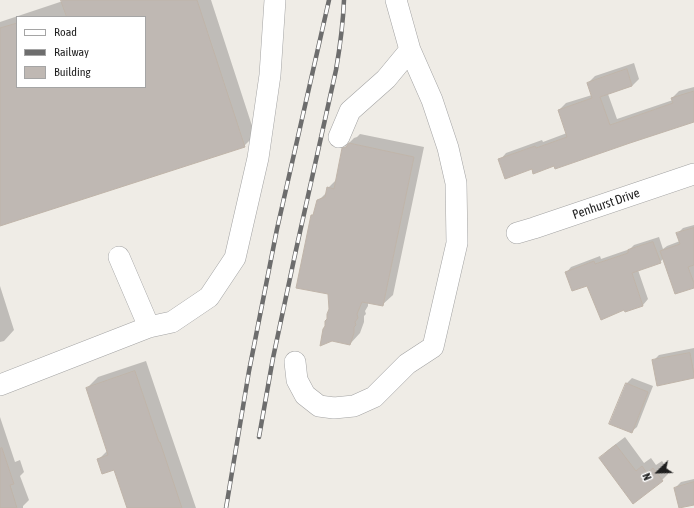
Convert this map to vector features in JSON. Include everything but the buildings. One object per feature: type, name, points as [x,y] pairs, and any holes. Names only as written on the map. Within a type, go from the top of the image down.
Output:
[{"type":"street","points":[[0,385],[148,327],[172,322],[209,297],[235,258],[258,158],[270,75],[274,0]]},
{"type":"street","points":[[295,362],[297,380],[305,395],[319,406],[334,408],[354,406],[374,397],[407,364],[433,348],[457,243],[456,183],[448,148],[432,100],[410,50],[396,0]]},
{"type":"street","points":[[339,137],[350,111],[386,79],[410,50]]},
{"type":"street","name":"Penhurst Drive","points":[[517,233],[694,174]]},
{"type":"street","points":[[119,257],[148,327]]},
{"type":"railway","points":[[226,508],[249,371],[277,229],[329,0]]},
{"type":"railway","points":[[259,437],[273,358],[336,70],[344,0]]}]
